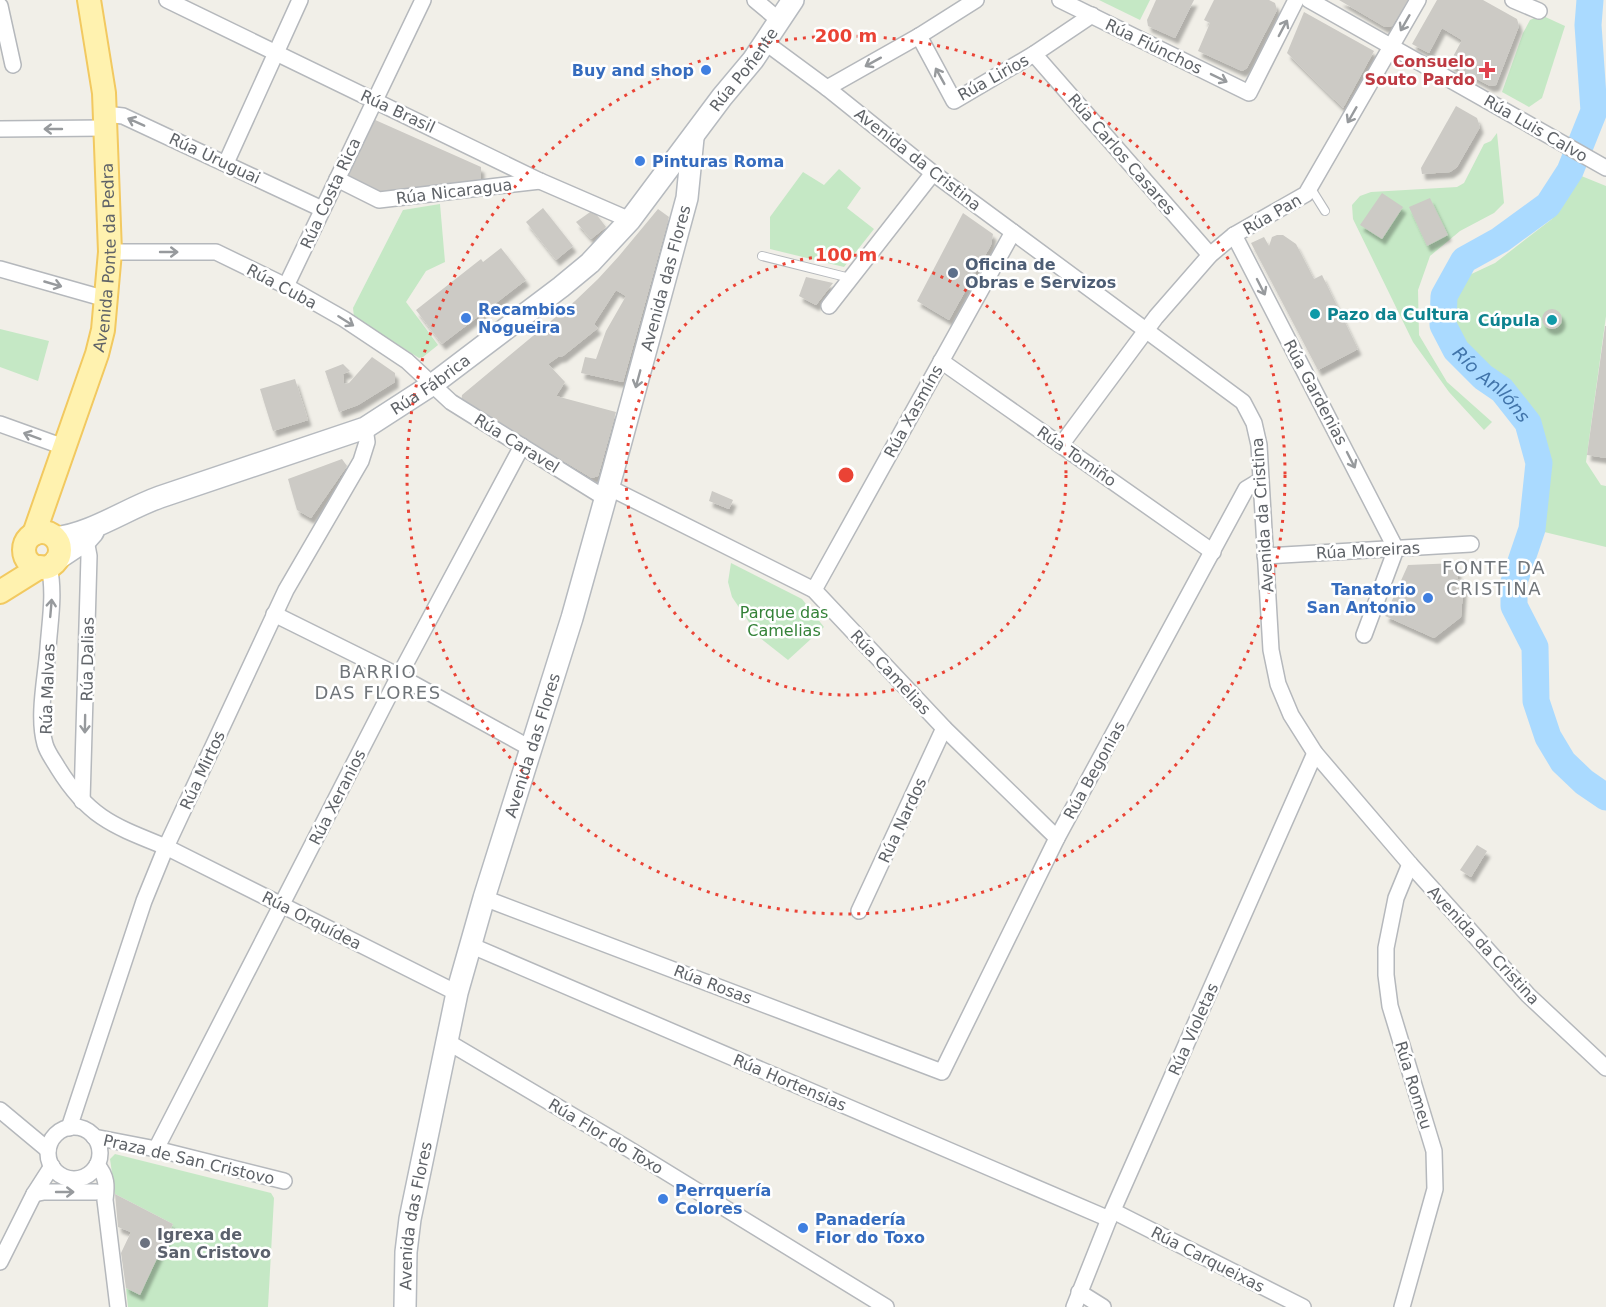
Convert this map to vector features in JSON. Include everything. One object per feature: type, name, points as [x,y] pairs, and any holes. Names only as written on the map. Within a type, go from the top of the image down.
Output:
[{"type":"main road","name":"Avenida Ponte da Pedra","points":[[44,550],[44,506],[97,354],[103,330],[110,252],[104,93],[89,0]]},
{"type":"main road","points":[[0,577],[44,550]]},
{"type":"main road","points":[[0,592],[44,550]]},
{"type":"street","name":"Rúa Brasil","points":[[166,0],[540,181],[630,220]]},
{"type":"street","points":[[226,163],[300,0]]},
{"type":"street","name":"Rúa Costa Rica","points":[[286,286],[423,0]]},
{"type":"street","points":[[756,0],[780,21]]},
{"type":"street","name":"Rúa Poñente","points":[[693,138],[722,97],[766,43],[793,0]]},
{"type":"street","points":[[827,88],[919,36],[976,0]]},
{"type":"street","name":"Rúa Fiúnchos","points":[[1059,0],[1249,93],[1296,0]]},
{"type":"street","name":"Rúa Luis Calvo","points":[[1309,0],[1606,168]]},
{"type":"street","name":"Rúa Pan","points":[[1061,445],[1146,331],[1210,255],[1234,235],[1306,195],[1418,0]]},
{"type":"street","points":[[1513,0],[1539,11]]},
{"type":"street","points":[[0,6],[13,65]]},
{"type":"street","name":"Rúa Lirios","points":[[919,36],[954,101],[1034,54],[1092,15]]},
{"type":"street","name":"Avenida da Cristina","points":[[766,43],[827,88],[933,173],[1243,402],[1254,423],[1256,434],[1261,480],[1271,650],[1278,684],[1291,715],[1315,753],[1410,864],[1528,995],[1606,1068]]},
{"type":"street","name":"Rúa Carlos Casares","points":[[1034,54],[1210,255]]},
{"type":"street","name":"Rúa Uruguai","points":[[0,129],[105,121],[123,116],[322,209]]},
{"type":"street","name":"Rúa Fábrica","points":[[44,550],[93,533],[139,505],[160,496],[365,428],[433,384],[590,263],[630,220],[693,138]]},
{"type":"street","name":"Avenida das Flores","points":[[405,1307],[406,1252],[410,1219],[457,993],[530,748],[572,618],[688,189],[693,138]]},
{"type":"street","points":[[829,306],[933,173]]},
{"type":"street","name":"Avenida das Flores","points":[[663,176],[678,178],[686,183],[688,189]]},
{"type":"street","name":"Rúa Nicaragua","points":[[337,179],[379,200],[540,181]]},
{"type":"street","name":"Rúa Xasmíns","points":[[814,590],[1013,232]]},
{"type":"street","name":"Rúa Gardenias","points":[[1234,235],[1396,549]]},
{"type":"street","name":"Rúa Cuba","points":[[110,252],[216,252],[286,286],[344,319],[407,361],[433,384]]},
{"type":"street","points":[[0,268],[106,299]]},
{"type":"street","name":"Rúa Tomiño","points":[[941,361],[1213,552]]},
{"type":"street","name":"Rúa Caravel","points":[[433,384],[451,402],[522,446],[606,492]]},
{"type":"street","points":[[0,424],[64,447]]},
{"type":"street","name":"Rúa Mirtos","points":[[48,1150],[55,1136],[69,1128],[144,901],[166,847],[286,590],[362,461],[367,442],[365,428]]},
{"type":"street","name":"Rúa Xeranios","points":[[156,1149],[399,676],[522,446]]},
{"type":"street","name":"Rúa Begonias","points":[[942,1072],[1057,838],[1246,489],[1261,480]]},
{"type":"street","name":"Rúa Camelias","points":[[606,492],[814,590],[944,728],[1057,838]]},
{"type":"street","name":"Rúa Dalias","points":[[82,801],[89,556],[93,533]]},
{"type":"street","name":"Rúa Moreiras","points":[[1265,556],[1471,544]]},
{"type":"street","points":[[1364,634],[1396,549]]},
{"type":"street","name":"Rúa Malvas","points":[[44,550],[53,589],[42,716],[45,745],[82,801]]},
{"type":"street","points":[[274,614],[399,676],[530,748]]},
{"type":"street","name":"Rúa Nardos","points":[[859,911],[944,728]]},
{"type":"street","name":"Rúa Violetas","points":[[1074,1307],[1111,1215],[1315,753]]},
{"type":"street","points":[[63,774],[84,778]]},
{"type":"street","points":[[82,801],[97,815],[122,829],[166,847]]},
{"type":"street","name":"Rúa Orquídea","points":[[166,847],[457,993]]},
{"type":"street","name":"Rúa Romeu","points":[[1402,1307],[1435,1189],[1434,1151],[1390,1006],[1386,975],[1386,948],[1396,898],[1410,864]]},
{"type":"street","name":"Rúa Rosas","points":[[484,898],[942,1072]]},
{"type":"street","name":"Rúa Hortensias","points":[[470,945],[1111,1215]]},
{"type":"street","name":"Rúa Flor do Toxo","points":[[448,1042],[627,1148],[886,1307]]},
{"type":"street","points":[[0,1110],[48,1150],[48,1158],[56,1172],[68,1178],[81,1178],[97,1165],[100,1151],[94,1137],[83,1129],[69,1128]]},
{"type":"street","name":"Praza de San Cristovo","points":[[94,1137],[156,1149],[284,1181]]},
{"type":"street","points":[[97,1165],[104,1173],[107,1188],[101,1196]]},
{"type":"street","points":[[0,1262],[34,1194],[52,1166]]},
{"type":"street","points":[[81,1178],[101,1196],[118,1307]]},
{"type":"street","points":[[34,1194],[44,1192],[101,1196]]},
{"type":"street","name":"Rúa Carqueixas","points":[[1111,1215],[1303,1307]]},
{"type":"street","points":[[1079,1292],[1103,1307]]},
{"type":"lane","points":[[1310,187],[1324,212]]},
{"type":"lane","points":[[762,256],[850,278]]},
{"type":"green space","points":[[1099,0],[1150,0],[1140,20]]},
{"type":"green space","points":[[1541,15],[1565,26],[1542,98],[1529,107],[1502,92],[1523,33],[1530,20]]},
{"type":"green space","points":[[1497,133],[1504,203],[1494,213],[1460,231],[1430,256],[1418,290],[1419,335],[1447,382],[1492,422],[1484,430],[1449,392],[1413,342],[1353,219],[1352,205],[1360,196],[1371,192],[1457,187],[1464,183],[1484,144],[1491,141]]},
{"type":"green space","points":[[839,169],[861,188],[847,208],[874,229],[844,267],[770,249],[770,217],[803,172],[824,185]]},
{"type":"green space","points":[[1574,173],[1606,186],[1606,316],[1586,462],[1601,485],[1606,486],[1606,547],[1532,529],[1539,463],[1528,423],[1470,365],[1453,321],[1457,294],[1465,277],[1495,263],[1552,219]]},
{"type":"green space","points":[[440,204],[445,262],[426,271],[406,302],[438,345],[419,358],[354,317],[353,308],[403,210]]},
{"type":"green space","points":[[0,329],[49,341],[38,381],[0,367]]},
{"type":"green space","name":"Parque das Camelias","points":[[731,563],[802,599],[824,627],[788,660],[759,637],[732,597],[728,582]]},
{"type":"green space","points":[[115,1154],[271,1193],[274,1198],[268,1307],[128,1307],[126,1288],[140,1294],[173,1224],[115,1194],[110,1159]]},
{"type":"building","points":[[1156,0],[1194,0],[1175,38],[1148,26],[1147,20]]},
{"type":"building","points":[[1214,0],[1269,0],[1275,3],[1277,10],[1247,68],[1242,71],[1198,51],[1210,23],[1204,20]]},
{"type":"building","points":[[1339,0],[1408,0],[1392,26],[1385,27]]},
{"type":"building","points":[[1437,0],[1483,0],[1517,19],[1519,26],[1496,85],[1490,86],[1449,64],[1462,40],[1442,28],[1429,53],[1412,44]]},
{"type":"building","points":[[1304,12],[1374,51],[1343,108],[1287,53]]},
{"type":"building","points":[[1456,106],[1477,118],[1480,127],[1457,167],[1450,172],[1422,174],[1421,168]]},
{"type":"building","points":[[373,119],[481,167],[481,179],[382,192],[347,175]]},
{"type":"building","points":[[1382,193],[1403,207],[1382,239],[1360,225]]},
{"type":"building","points":[[1430,198],[1448,235],[1427,246],[1409,207]]},
{"type":"building","points":[[543,208],[573,246],[556,260],[526,222]]},
{"type":"building","points":[[658,209],[669,217],[623,382],[581,373],[585,357],[596,359],[606,331],[626,296],[616,290],[594,324],[598,328],[563,356],[548,364],[565,382],[556,396],[616,412],[598,476],[592,478],[507,427],[461,403],[462,395],[575,301],[619,256]]},
{"type":"building","points":[[593,210],[606,227],[591,239],[576,222]]},
{"type":"building","name":"Oficina de Obras e Servizos","points":[[963,213],[993,234],[991,245],[949,320],[917,301]]},
{"type":"building","name":"Pazo da Cultura","points":[[1283,235],[1296,244],[1314,279],[1322,275],[1358,349],[1318,370],[1251,243],[1264,237],[1269,246],[1272,237]]},
{"type":"building","points":[[501,248],[526,280],[442,344],[416,310],[481,259],[483,262]]},
{"type":"building","points":[[806,277],[833,283],[816,305],[799,296]]},
{"type":"building","name":"Cúpula","points":[[1552,309],[1559,312],[1562,319],[1559,326],[1552,329],[1545,326],[1542,319],[1545,312]]},
{"type":"building","points":[[1606,326],[1606,458],[1587,455]]},
{"type":"building","points":[[372,357],[395,373],[395,382],[358,405],[339,412],[325,371],[343,364],[350,371],[343,374],[344,384],[349,383]]},
{"type":"building","points":[[295,379],[308,420],[273,431],[260,389]]},
{"type":"building","points":[[342,459],[347,466],[311,518],[297,510],[288,479]]},
{"type":"building","points":[[712,491],[733,500],[729,509],[709,501]]},
{"type":"building","name":"Tanatorio San Antonio","points":[[1457,563],[1458,579],[1464,579],[1461,617],[1434,638],[1385,616],[1408,565]]},
{"type":"building","points":[[1477,845],[1487,851],[1471,877],[1460,870]]},
{"type":"building","name":"Igrexa de San Cristovo","points":[[115,1194],[173,1224],[140,1295],[126,1288],[121,1253],[131,1232],[118,1227]]},
{"type":"waterway","name":"Río Anllóns","points":[[1590,0],[1588,25],[1594,111],[1570,171],[1548,205],[1500,240],[1464,260],[1444,296],[1443,325],[1456,350],[1483,377],[1502,390],[1528,423],[1539,463],[1532,529],[1514,582],[1514,606],[1535,647],[1536,701],[1548,737],[1563,762],[1584,782],[1606,797]]},
{"type":"place","name":"Buy and shop","points":[[706,70]]},
{"type":"place","name":"Consuelo Souto Pardo","points":[[1487,70]]},
{"type":"place","name":"Pinturas Roma","points":[[640,161]]},
{"type":"place","name":"Oficina de Obras e Servizos","points":[[953,273]]},
{"type":"place","name":"Pazo da Cultura","points":[[1315,314]]},
{"type":"place","name":"Recambios Nogueira","points":[[466,318]]},
{"type":"place","name":"Cúpula","points":[[1552,320]]},
{"type":"place","name":"Tanatorio San Antonio","points":[[1428,598]]},
{"type":"place","name":"Perrquería Colores","points":[[663,1199]]},
{"type":"place","name":"Panadería Flor do Toxo","points":[[803,1228]]},
{"type":"place","name":"Igrexa de San Cristovo","points":[[145,1243]]},
{"type":"district","name":"FONTE DA CRISTINA","points":[[1494,578]]},
{"type":"district","name":"BARRIO DAS FLORES","points":[[378,682]]}]
